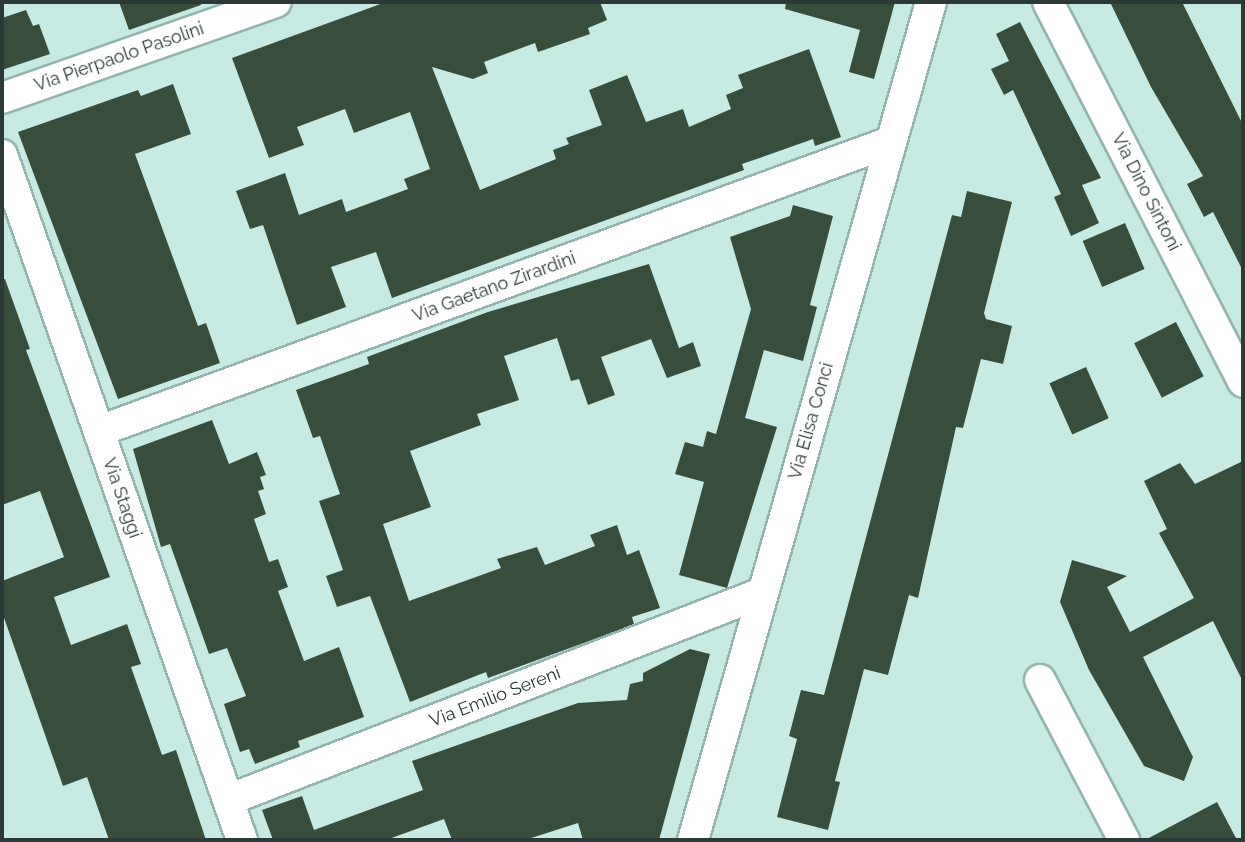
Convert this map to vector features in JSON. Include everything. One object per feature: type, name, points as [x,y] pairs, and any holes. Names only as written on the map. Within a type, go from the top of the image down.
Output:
[{"type":"street","name":"Via Pierpaolo Pasolini","points":[[2,98],[276,2]]},
{"type":"street","name":"Via Elisa Conci","points":[[693,840],[931,2]]},
{"type":"street","name":"Via Dino Sintoni","points":[[1048,2],[1243,382]]},
{"type":"street","name":"Via Gaetano Zirardini","points":[[99,431],[890,142]]},
{"type":"street","name":"Via Staggi","points":[[2,155],[242,840]]},
{"type":"street","name":"Via Emilio Sereni","points":[[228,800],[762,593]]},
{"type":"street","points":[[1040,680],[1124,840]]},
{"type":"building","points":[[119,2],[200,2],[201,5],[129,30]]},
{"type":"building","points":[[386,2],[600,2],[607,20],[588,28],[590,34],[538,52],[535,43],[484,62],[488,73],[473,79],[432,67],[480,190],[556,159],[553,150],[569,144],[566,138],[602,125],[589,90],[627,75],[646,122],[683,109],[689,127],[731,109],[726,95],[743,88],[738,75],[809,49],[841,137],[815,146],[813,139],[742,164],[744,170],[392,298],[376,252],[331,267],[346,307],[297,325],[263,225],[250,229],[236,191],[285,173],[299,215],[342,199],[346,212],[408,189],[404,179],[430,169],[410,112],[354,133],[345,109],[297,127],[304,145],[269,158],[232,58]]},
{"type":"building","points":[[786,2],[895,2],[874,79],[849,72],[860,30],[785,9]]},
{"type":"building","points":[[1110,2],[1182,2],[1243,125],[1243,271],[1213,212],[1204,217],[1187,184],[1203,176],[1151,87]]},
{"type":"building","points":[[26,10],[33,26],[39,24],[50,54],[2,70],[2,18]]},
{"type":"building","points":[[1020,22],[1101,178],[1082,185],[1099,223],[1071,236],[1054,197],[1061,194],[1013,90],[1004,95],[991,69],[1009,61],[996,34]]},
{"type":"building","points":[[173,84],[191,134],[135,154],[198,326],[206,323],[220,363],[118,399],[18,132],[138,90],[141,96]]},
{"type":"building","points":[[967,191],[1012,202],[984,313],[986,319],[1012,326],[1003,364],[981,359],[963,428],[956,427],[918,598],[909,595],[888,675],[864,669],[835,781],[840,782],[828,830],[777,817],[797,739],[789,736],[801,690],[824,695],[952,215],[961,217]]},
{"type":"building","points":[[793,205],[833,216],[810,305],[817,307],[803,361],[764,350],[745,418],[777,427],[727,588],[679,575],[704,482],[675,474],[685,442],[703,447],[707,431],[716,434],[751,309],[730,237],[790,216]]},
{"type":"building","points":[[1125,223],[1145,269],[1102,287],[1083,241]]},
{"type":"building","points":[[649,264],[679,348],[693,342],[701,366],[667,378],[651,339],[601,357],[615,395],[588,405],[579,379],[571,381],[557,338],[504,356],[519,400],[477,414],[481,425],[410,451],[431,507],[383,524],[409,601],[501,568],[497,559],[537,547],[545,565],[595,546],[590,535],[617,525],[627,555],[639,550],[660,608],[632,617],[634,624],[619,630],[488,678],[486,672],[410,702],[370,596],[337,607],[326,576],[343,570],[319,501],[340,494],[320,436],[313,438],[296,390],[369,364],[367,357],[488,312]]},
{"type":"building","points":[[5,279],[30,349],[26,350],[110,577],[54,597],[71,645],[127,624],[141,664],[131,667],[162,755],[176,750],[206,840],[109,840],[87,777],[63,786],[2,612],[2,581],[64,557],[40,491],[2,505],[2,280]]},
{"type":"building","points":[[1176,322],[1204,376],[1162,398],[1134,343]]},
{"type":"building","points":[[1086,367],[1109,418],[1072,434],[1049,383]]},
{"type":"building","points":[[212,420],[229,464],[257,452],[266,475],[260,477],[264,489],[258,491],[266,514],[254,519],[269,562],[278,559],[288,587],[278,591],[304,661],[339,647],[364,717],[298,741],[300,747],[255,764],[249,749],[240,752],[224,704],[246,696],[227,648],[209,654],[170,544],[161,547],[133,449]]},
{"type":"building","points":[[1243,461],[1243,682],[1213,621],[1143,657],[1193,757],[1184,781],[1144,766],[1089,670],[1060,602],[1072,560],[1127,576],[1107,587],[1130,632],[1194,598],[1159,533],[1167,529],[1144,481],[1180,463],[1195,484]]},
{"type":"building","points":[[690,649],[710,654],[659,840],[583,840],[578,823],[525,840],[452,840],[444,819],[386,840],[273,840],[262,810],[302,796],[314,830],[423,790],[412,761],[578,703],[627,700],[630,684],[643,681],[643,673]]},
{"type":"building","points":[[1217,802],[1237,840],[1145,840]]}]
